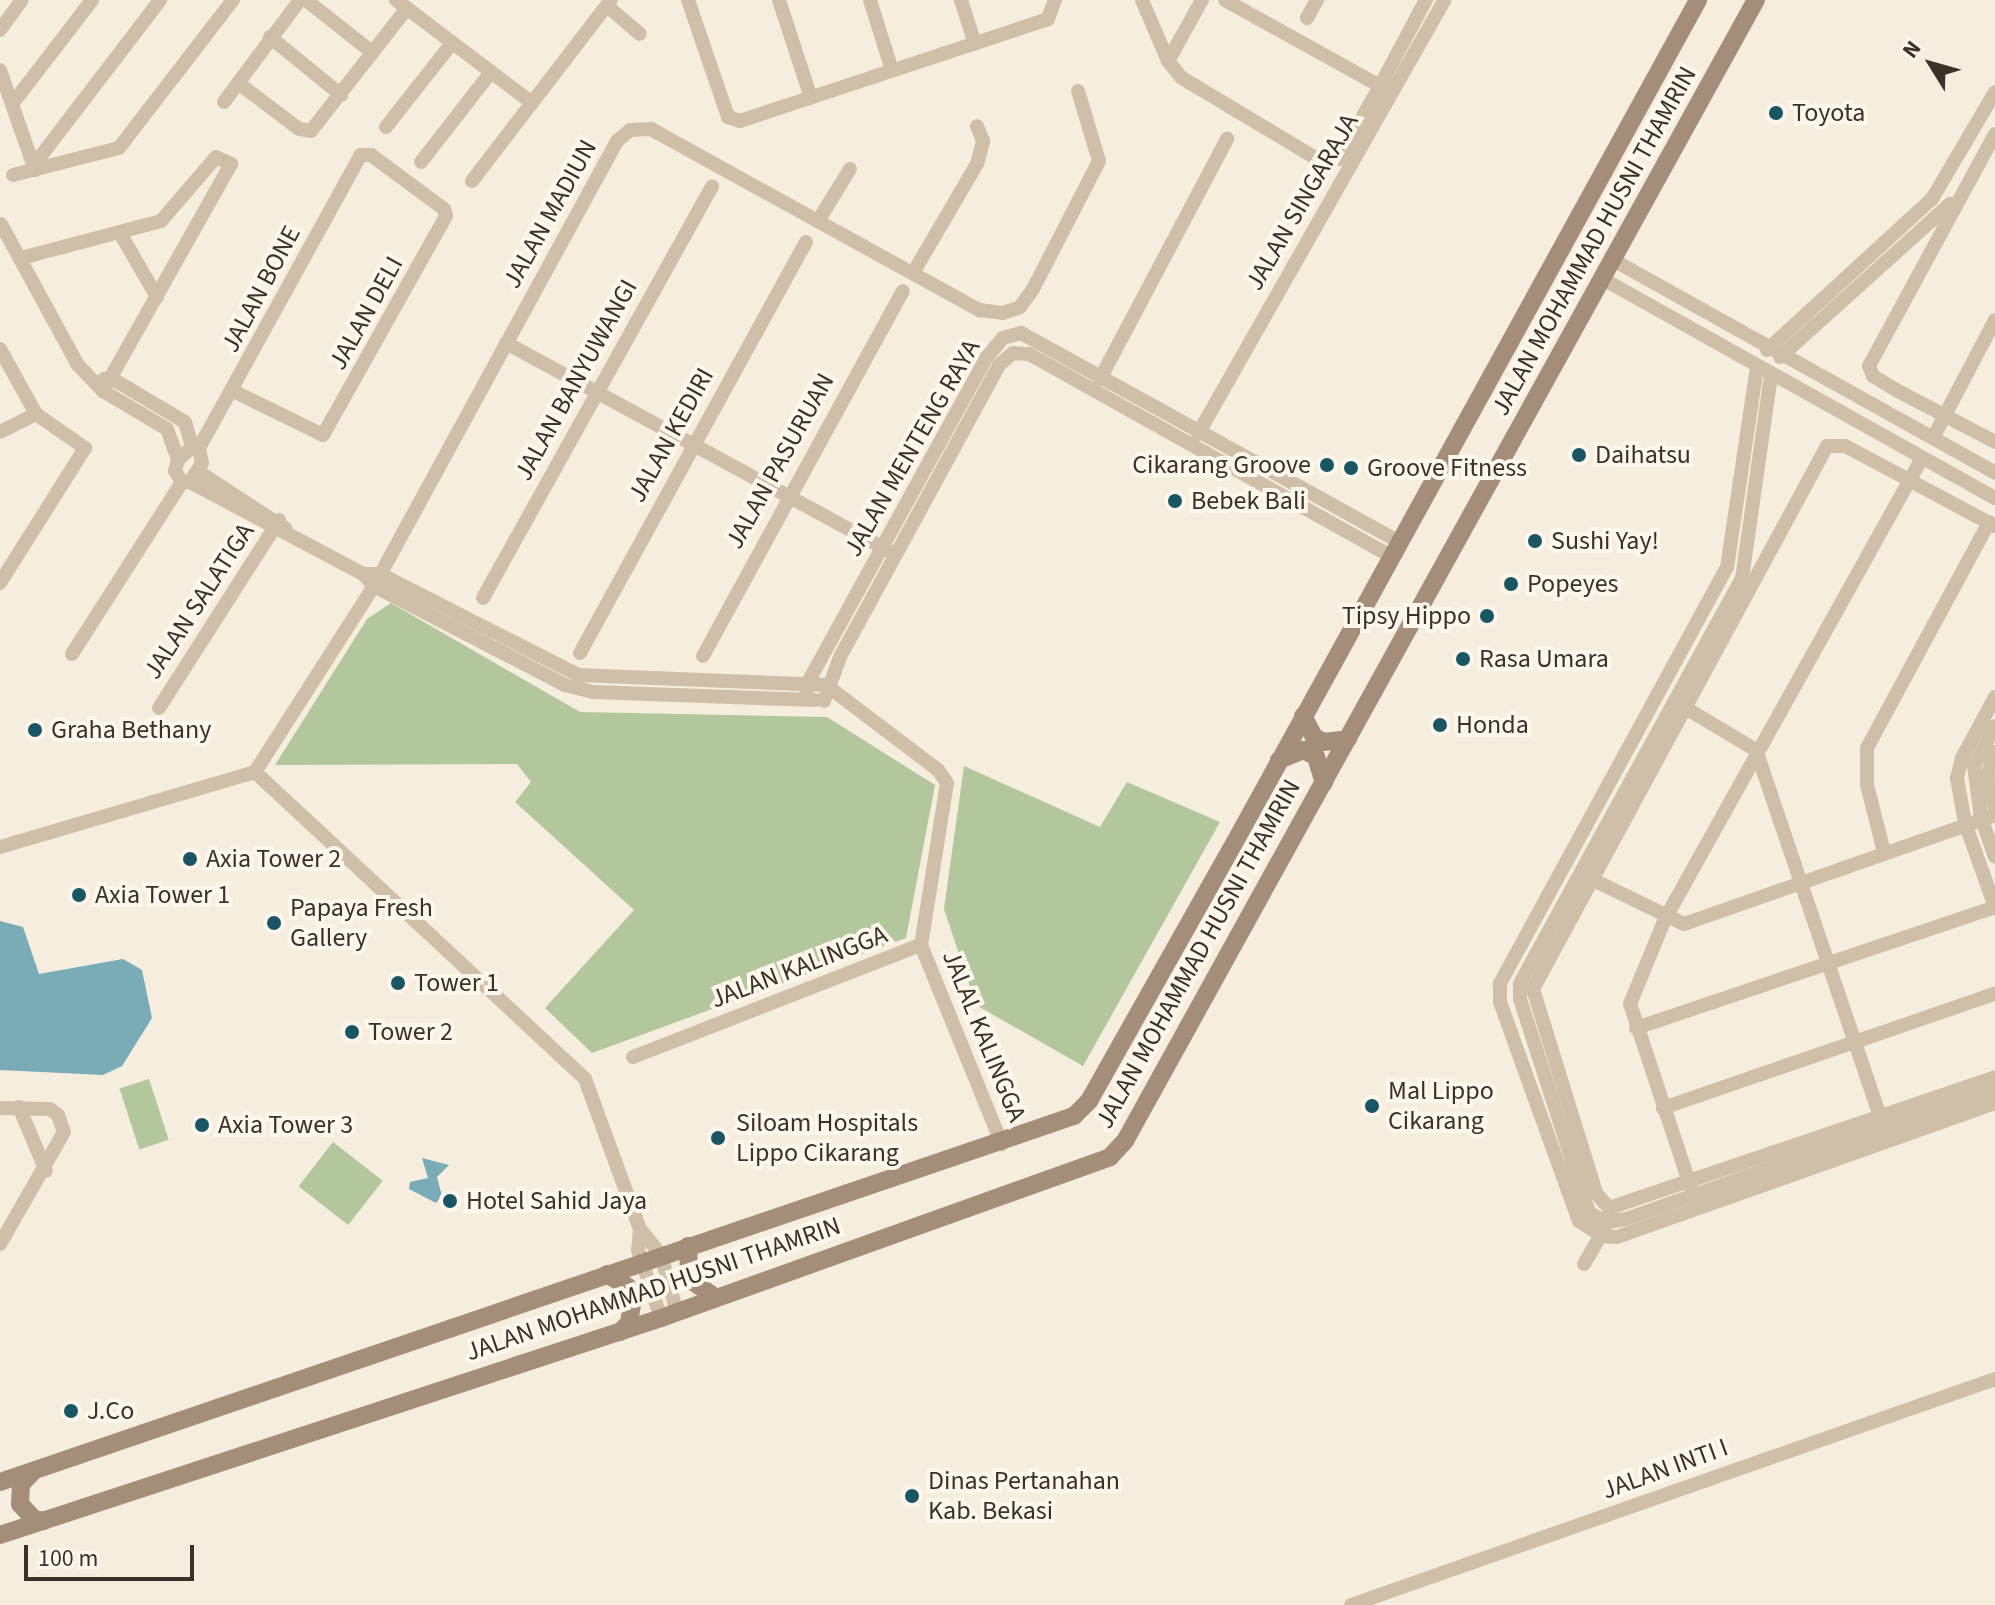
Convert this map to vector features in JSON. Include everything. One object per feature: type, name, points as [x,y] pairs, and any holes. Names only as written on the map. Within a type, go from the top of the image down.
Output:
[{"type":"street","points":[[0,30],[22,0]]},
{"type":"street","points":[[13,103],[92,0]]},
{"type":"street","points":[[34,168],[160,0]]},
{"type":"street","points":[[13,175],[119,148],[233,0]]},
{"type":"street","points":[[224,102],[270,37],[303,0],[373,53]]},
{"type":"street","points":[[688,0],[728,117],[740,121],[810,95],[1048,19],[1055,0]]},
{"type":"street","points":[[779,0],[810,95]]},
{"type":"street","points":[[870,0],[892,70]]},
{"type":"street","points":[[961,0],[975,44]]},
{"type":"street","points":[[1142,0],[1168,61],[1192,86],[1319,160],[1339,159],[1426,0]]},
{"type":"street","points":[[1168,61],[1202,0]]},
{"type":"street","points":[[1225,0],[1380,86]]},
{"type":"street","points":[[1307,18],[1317,0]]},
{"type":"street","name":"JALAN SINGARAJA","points":[[1192,444],[1445,0]]},
{"type":"street","name":"JALAN MOHAMMAD HUSNI THAMRIN","points":[[0,1482],[641,1261],[1063,1124],[1089,1101],[1698,0]]},
{"type":"street","name":"JALAN MOHAMMAD HUSNI THAMRIN","points":[[0,1535],[620,1332],[1110,1157],[1125,1141],[1756,0]]},
{"type":"street","points":[[472,181],[609,3],[640,34]]},
{"type":"street","points":[[238,83],[303,131],[311,131],[373,53],[402,4],[532,103]]},
{"type":"street","points":[[270,37],[341,95]]},
{"type":"street","points":[[386,127],[452,43]]},
{"type":"street","points":[[0,70],[34,168]]},
{"type":"street","points":[[421,162],[491,72]]},
{"type":"street","name":"JALAN MADIUN","points":[[255,772],[377,580],[617,141],[630,130],[651,129],[979,310],[1010,311],[1033,289],[1099,161],[1078,91]]},
{"type":"street","points":[[1774,353],[1932,199],[1995,92]]},
{"type":"street","points":[[913,273],[977,164],[983,141],[977,126]]},
{"type":"street","points":[[1995,134],[1869,366],[1873,376],[1995,442]]},
{"type":"street","points":[[1094,390],[1227,139]]},
{"type":"street","name":"JALAN DELI","points":[[233,391],[316,435],[323,435],[337,415],[446,216],[444,209],[365,154]]},
{"type":"street","name":"JALAN BONE","points":[[196,448],[233,391],[365,154]]},
{"type":"street","points":[[21,258],[166,218],[216,157],[229,161],[230,173],[107,385]]},
{"type":"street","points":[[818,221],[850,169]]},
{"type":"street","name":"JALAN BANYUWANGI","points":[[483,598],[712,186]]},
{"type":"street","points":[[1774,353],[1959,196]]},
{"type":"street","points":[[1,224],[78,365],[91,380],[185,422],[196,448],[190,479],[72,654]]},
{"type":"street","points":[[120,233],[157,297]]},
{"type":"street","name":"JALAN KEDIRI","points":[[580,653],[692,444],[806,242]]},
{"type":"street","points":[[1613,260],[1713,319],[1995,473]]},
{"type":"street","points":[[1603,279],[1995,498]]},
{"type":"street","name":"JALAN PASURUAN","points":[[703,656],[787,496],[903,291]]},
{"type":"street","points":[[1703,335],[1713,319]]},
{"type":"street","points":[[1933,438],[1995,320]]},
{"type":"street","name":"JALAN MENTENG RAYA","points":[[807,692],[987,357],[1003,338],[1021,333],[1038,339],[1201,428],[1396,550]]},
{"type":"street","points":[[506,343],[896,555]]},
{"type":"street","points":[[0,349],[36,414],[85,448],[0,583]]},
{"type":"street","name":"JALAN MENTENG RAYA","points":[[830,694],[896,555],[999,365],[1013,353],[1029,354],[1192,444],[1396,550]]},
{"type":"street","points":[[1757,367],[1727,567],[1500,984],[1500,1002],[1579,1221],[1606,1222],[1880,1116],[1995,1077]]},
{"type":"street","points":[[1748,575],[1771,375]]},
{"type":"street","points":[[107,385],[167,429],[178,460],[175,471],[579,690],[830,694]]},
{"type":"street","points":[[0,432],[36,414]]},
{"type":"street","points":[[1884,852],[1867,785],[1867,748],[1992,524],[1845,446],[1827,446],[1748,575],[1585,876],[1520,984],[1520,999],[1589,1213],[1606,1222],[1617,1237],[1884,1131],[1985,1103]]},
{"type":"street","points":[[178,460],[196,448]]},
{"type":"street","points":[[1947,472],[1958,452]]},
{"type":"street","points":[[1691,1190],[1630,1004],[1665,919],[1756,750],[1922,458]]},
{"type":"street","name":"JALAN SALATIGA","points":[[159,708],[280,527]]},
{"type":"street","points":[[1659,692],[1756,750],[1884,1131]]},
{"type":"street","name":"JALAN KALINGGA","points":[[633,1057],[921,945],[947,783],[938,770],[830,694]]},
{"type":"street","points":[[1990,814],[1974,766],[1989,727],[1995,697]]},
{"type":"street","points":[[1303,716],[1314,737],[1324,742],[1348,739]]},
{"type":"street","points":[[1636,1028],[1995,907],[1965,823],[1958,769],[1989,727]]},
{"type":"street","points":[[1279,760],[1304,750],[1316,757],[1324,783]]},
{"type":"street","points":[[1995,752],[1987,775],[1995,857]]},
{"type":"street","points":[[0,847],[255,772],[573,1063],[585,1079],[640,1229],[641,1261],[669,1315]]},
{"type":"street","points":[[1564,866],[1665,919],[1684,924],[1990,814]]},
{"type":"street","name":"JALAL KALINGGA","points":[[921,945],[1002,1144]]},
{"type":"street","points":[[1663,1108],[1995,994]]},
{"type":"street","points":[[1691,1190],[1802,1165],[1985,1103],[1995,1089]]},
{"type":"street","points":[[19,1107],[46,1171]]},
{"type":"street","points":[[0,1108],[50,1109],[63,1123],[59,1148],[3,1242]]},
{"type":"street","points":[[1584,1264],[1606,1222]]},
{"type":"street","points":[[0,1224],[3,1242]]},
{"type":"street","points":[[640,1229],[661,1255],[669,1315]]},
{"type":"street","points":[[688,1246],[689,1279],[716,1298]]},
{"type":"street","points":[[607,1274],[628,1287],[633,1298],[629,1323],[620,1332]]},
{"type":"street","name":"JALAN INTI I","points":[[1351,1605],[1995,1379]]},
{"type":"street","points":[[37,1470],[21,1484],[20,1504],[34,1519],[44,1521]]},
{"type":"green space","points":[[391,603],[580,712],[827,717],[935,785],[906,938],[592,1053],[545,1008],[634,910],[515,802],[531,782],[517,764],[275,765],[367,619]]},
{"type":"green space","points":[[964,766],[1100,827],[1127,782],[1220,822],[1083,1066],[976,1005],[944,909]]},
{"type":"green space","points":[[149,1079],[169,1140],[139,1149],[120,1089]]},
{"type":"green space","points":[[333,1142],[383,1181],[348,1225],[299,1186]]},
{"type":"water","points":[[0,921],[23,927],[39,974],[123,959],[142,970],[152,1018],[122,1066],[103,1075],[0,1070]]},
{"type":"water","points":[[422,1158],[449,1165],[437,1177],[442,1196],[436,1203],[409,1189],[410,1182],[428,1178]]},
{"type":"place","name":"Toyota","points":[[1776,113]]},
{"type":"place","name":"Daihatsu","points":[[1579,455]]},
{"type":"place","name":"Cikarang Groove","points":[[1327,465]]},
{"type":"place","name":"Groove Fitness","points":[[1351,468]]},
{"type":"place","name":"Bebek Bali","points":[[1175,501]]},
{"type":"place","name":"Sushi Yay!","points":[[1535,541]]},
{"type":"place","name":"Popeyes","points":[[1511,584]]},
{"type":"place","name":"Tipsy Hippo","points":[[1487,616]]},
{"type":"place","name":"Rasa Umara","points":[[1463,659]]},
{"type":"place","name":"Honda","points":[[1440,725]]},
{"type":"place","name":"Graha Bethany","points":[[35,730]]},
{"type":"place","name":"Axia Tower 2","points":[[190,859]]},
{"type":"place","name":"Axia Tower 1","points":[[79,895]]},
{"type":"place","name":"Papaya Fresh Gallery","points":[[274,923]]},
{"type":"place","name":"Tower 1","points":[[398,983]]},
{"type":"place","name":"Tower 2","points":[[352,1032]]},
{"type":"place","name":"Mal Lippo Cikarang","points":[[1372,1106]]},
{"type":"place","name":"Axia Tower 3","points":[[202,1125]]},
{"type":"place","name":"Siloam Hospitals Lippo Cikarang","points":[[718,1138]]},
{"type":"place","name":"Hotel Sahid Jaya","points":[[450,1201]]},
{"type":"place","name":"J.Co","points":[[71,1411]]},
{"type":"place","name":"Dinas Pertanahan Kab. Bekasi","points":[[912,1496]]}]
